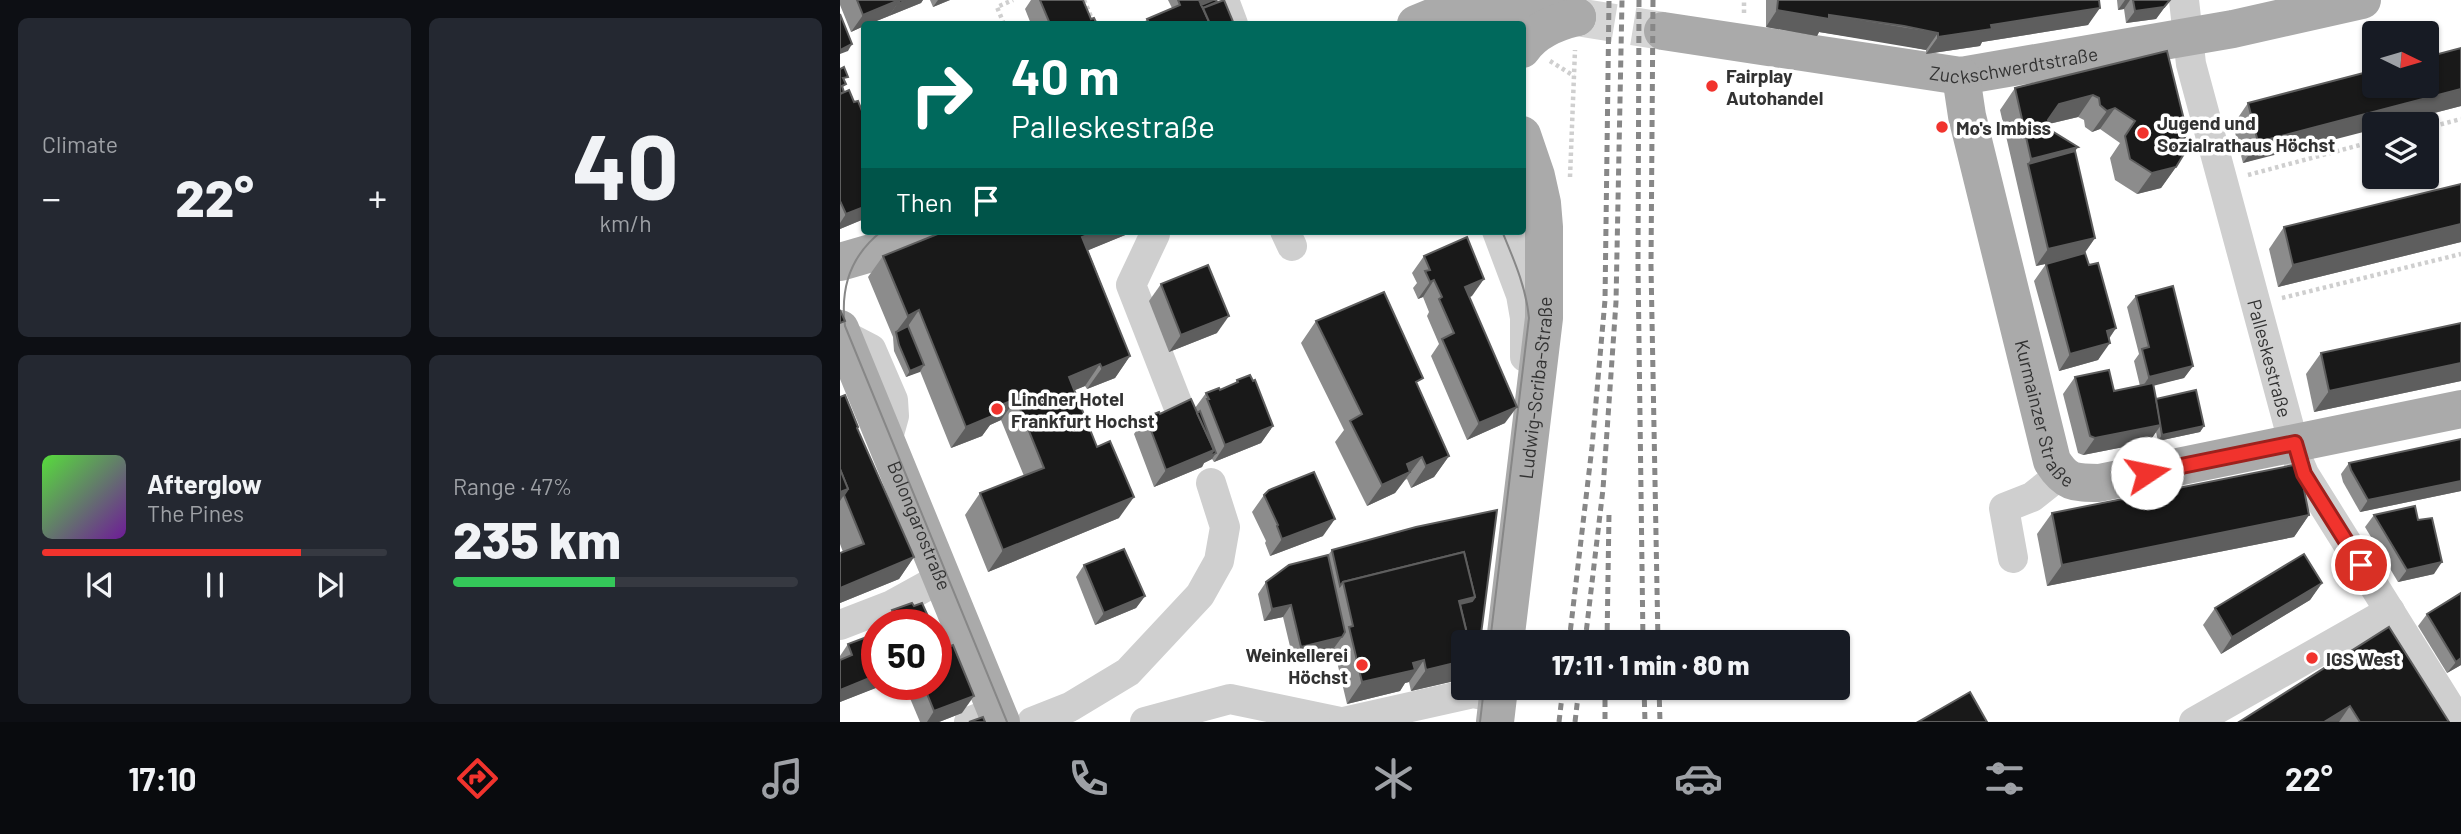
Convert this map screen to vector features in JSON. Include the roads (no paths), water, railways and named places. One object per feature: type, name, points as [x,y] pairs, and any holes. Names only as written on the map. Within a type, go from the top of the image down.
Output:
[{"type":"main road","name":"Zuckschwerdtstraße","points":[[1663,31],[1961,76],[2187,37],[2362,0]]},
{"type":"main road","points":[[1427,21],[1488,3],[1577,17],[1555,22],[1526,45]]},
{"type":"main road","name":"Kurmainzer Straße","points":[[1961,76],[1967,116],[2052,461],[2070,481],[2099,483],[2461,409]]},
{"type":"main road","name":"Ludwig-Scriba-Straße","points":[[1506,630],[1519,470],[1542,345],[1544,299],[1545,227],[1536,176],[1526,147]]},
{"type":"main road","points":[[840,262],[878,251],[917,235]]},
{"type":"main road","name":"Bolongarostraße","points":[[841,331],[941,578],[988,718]]},
{"type":"street","points":[[1224,0],[1232,21]]},
{"type":"street","name":"Palleskestraße","points":[[2184,0],[2191,64],[2304,474],[2459,722]]},
{"type":"street","points":[[1155,235],[1131,285],[1181,413]]},
{"type":"street","points":[[1498,235],[1521,295],[1525,318],[1519,470]]},
{"type":"street","points":[[1525,235],[1535,260],[1544,299]]},
{"type":"street","points":[[2013,558],[2004,508],[2032,497],[2061,474]]},
{"type":"street","points":[[1032,722],[1070,706],[1128,672],[1200,595],[1219,561],[1225,527],[1211,483]]},
{"type":"street","points":[[840,625],[892,605],[941,578]]},
{"type":"street","points":[[2194,722],[2390,611]]},
{"type":"street","points":[[1145,722],[1230,699],[1342,722],[1473,694],[1497,703]]},
{"type":"tunnel","points":[[1577,17],[1663,31]]},
{"type":"tram line","points":[[877,235],[862,251],[850,273],[844,298],[845,326],[1007,722]]},
{"type":"tram line","points":[[1491,630],[1529,318],[1522,284],[1504,235]]},
{"type":"tram line","points":[[1480,722],[1483,700]]},
{"type":"railway","points":[[1570,630],[1592,447],[1605,300],[1609,0]]},
{"type":"railway","points":[[1586,630],[1603,489],[1616,302],[1622,0]]},
{"type":"railway","points":[[1639,0],[1638,266],[1643,630]]},
{"type":"railway","points":[[1653,0],[1651,266],[1658,630]]},
{"type":"railway","points":[[1607,630],[1609,513]]},
{"type":"railway","points":[[1559,722],[1562,700]]},
{"type":"railway","points":[[1575,722],[1578,700]]},
{"type":"railway","points":[[1605,700],[1605,722]]},
{"type":"railway","points":[[1644,700],[1645,722]]},
{"type":"railway","points":[[1659,700],[1660,722]]},
{"type":"place","name":"Fairplay Autohandel","points":[[1712,86]]},
{"type":"place","name":"Mo's Imbiss","points":[[1942,127]]},
{"type":"place","name":"Jugend und Sozialrathaus Höchst","points":[[2143,133]]},
{"type":"place","name":"Lindner Hotel Frankfurt Hochst","points":[[997,409]]},
{"type":"place","name":"IGS West","points":[[2312,658]]},
{"type":"place","name":"Weinkellerei Höchst","points":[[1362,665]]}]
